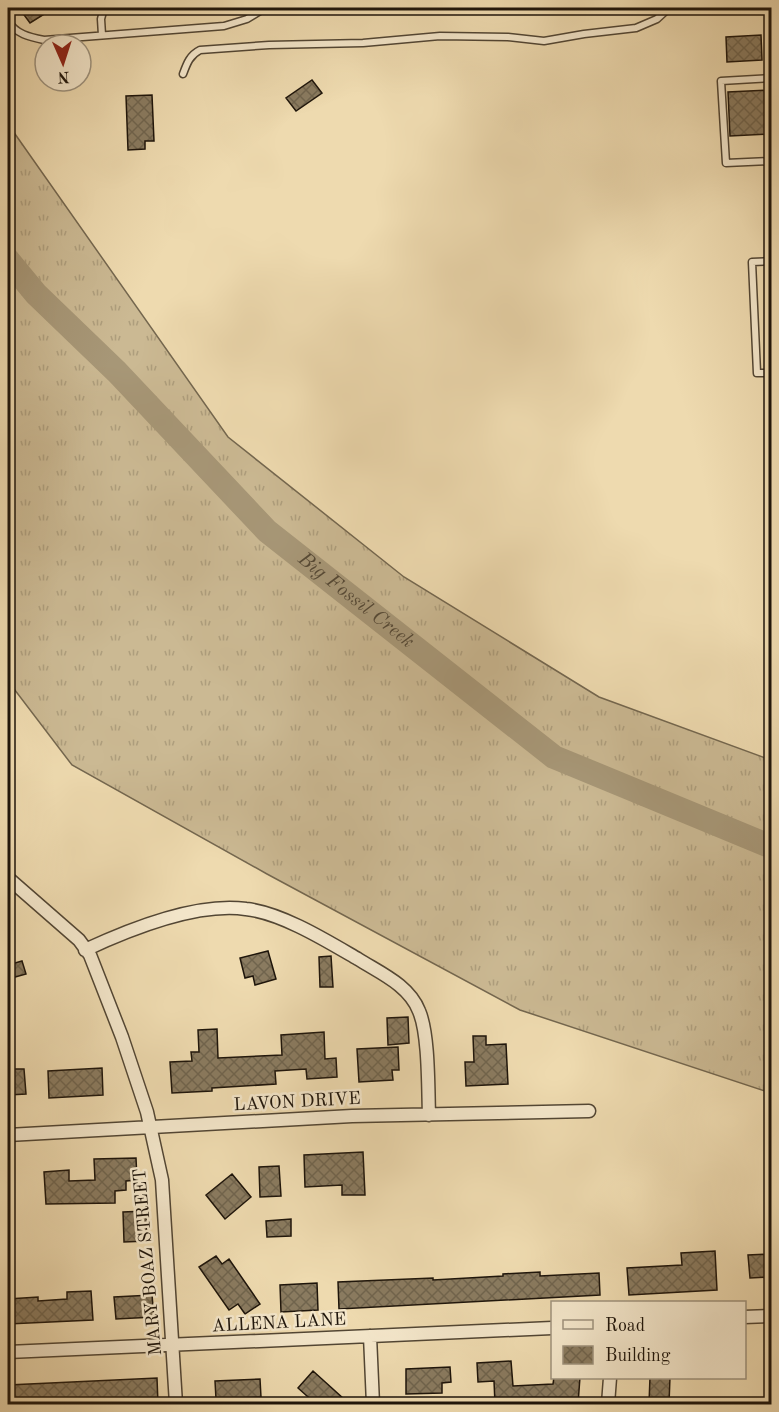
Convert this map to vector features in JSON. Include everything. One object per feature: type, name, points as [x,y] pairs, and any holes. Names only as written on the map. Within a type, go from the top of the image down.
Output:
[{"type":"street","name":"MARY BOAZ STREET","points":[[8,878],[79,940],[90,955],[122,1037],[151,1127],[162,1180],[176,1404]]},
{"type":"street","points":[[85,950],[108,939],[194,910],[228,907],[249,909],[272,916],[323,938],[402,987],[419,1011],[424,1029],[429,1115]]},
{"type":"street","name":"LAVON DRIVE","points":[[8,1135],[352,1116],[589,1111]]},
{"type":"street","points":[[746,1317],[771,1316]]},
{"type":"street","name":"ALLENA LANE","points":[[8,1352],[551,1328]]},
{"type":"street","points":[[370,1336],[373,1404]]},
{"type":"street","points":[[608,1404],[610,1379]]},
{"type":"lane","points":[[102,35],[101,19],[104,8]]},
{"type":"lane","points":[[8,21],[12,28],[27,37],[44,40],[224,26],[247,19],[265,8]]},
{"type":"lane","points":[[183,74],[189,60],[194,53],[200,50],[268,45],[363,43],[440,36],[508,37],[544,41],[636,28],[657,19],[669,8]]},
{"type":"lane","points":[[771,78],[721,81],[726,163],[771,161]]},
{"type":"lane","points":[[771,261],[752,262],[757,373],[771,373]]},
{"type":"green space","points":[[8,124],[228,437],[404,577],[599,697],[771,760],[771,1093],[520,1010],[267,874],[72,765],[8,681]]},
{"type":"building","points":[[19,8],[54,8],[30,23]]},
{"type":"building","points":[[761,35],[762,60],[727,62],[726,37]]},
{"type":"building","points":[[312,80],[322,93],[296,111],[286,98]]},
{"type":"building","points":[[771,90],[771,134],[730,136],[728,92]]},
{"type":"building","points":[[152,95],[154,141],[145,141],[145,149],[128,150],[126,96]]},
{"type":"building","points":[[268,951],[276,979],[255,985],[253,976],[245,978],[240,958]]},
{"type":"building","points":[[331,956],[333,987],[320,987],[319,957]]},
{"type":"building","points":[[22,961],[26,974],[8,979],[8,965]]},
{"type":"building","points":[[408,1017],[409,1043],[388,1045],[387,1018]]},
{"type":"building","points":[[217,1029],[218,1058],[282,1055],[281,1035],[324,1032],[325,1059],[336,1058],[337,1077],[307,1079],[306,1069],[275,1071],[276,1084],[172,1093],[170,1062],[192,1061],[191,1052],[199,1052],[198,1030]]},
{"type":"building","points":[[473,1036],[486,1036],[486,1045],[506,1044],[508,1084],[466,1086],[465,1062],[474,1062]]},
{"type":"building","points":[[398,1047],[399,1070],[392,1070],[393,1080],[359,1082],[357,1049]]},
{"type":"building","points":[[102,1068],[103,1095],[49,1098],[48,1071]]},
{"type":"building","points":[[8,1069],[24,1069],[26,1094],[8,1095]]},
{"type":"building","points":[[363,1152],[365,1195],[342,1195],[342,1185],[305,1187],[304,1155]]},
{"type":"building","points":[[136,1158],[137,1180],[126,1181],[126,1190],[115,1191],[115,1203],[46,1204],[44,1172],[69,1170],[69,1181],[95,1180],[94,1159]]},
{"type":"building","points":[[279,1166],[281,1196],[260,1197],[259,1167]]},
{"type":"building","points":[[232,1174],[251,1197],[225,1219],[206,1195]]},
{"type":"building","points":[[146,1211],[147,1241],[124,1242],[123,1212]]},
{"type":"building","points":[[291,1219],[291,1236],[267,1237],[266,1221]]},
{"type":"building","points":[[715,1251],[717,1290],[629,1295],[627,1268],[682,1265],[681,1253]]},
{"type":"building","points":[[771,1254],[771,1277],[750,1278],[748,1255]]},
{"type":"building","points":[[216,1256],[222,1264],[229,1259],[260,1304],[245,1314],[238,1304],[229,1310],[199,1267]]},
{"type":"building","points":[[540,1272],[540,1276],[599,1273],[600,1295],[339,1309],[338,1282],[433,1278],[433,1280]]},
{"type":"building","points":[[317,1283],[318,1310],[281,1312],[280,1285]]},
{"type":"building","points":[[91,1291],[93,1320],[8,1324],[8,1299],[38,1297],[38,1301],[67,1299],[67,1292]]},
{"type":"building","points":[[152,1295],[154,1317],[116,1319],[114,1297]]},
{"type":"building","points":[[511,1361],[513,1386],[553,1384],[554,1379],[580,1379],[578,1404],[495,1404],[494,1381],[478,1382],[477,1363]]},
{"type":"building","points":[[450,1367],[451,1382],[442,1383],[442,1393],[406,1394],[406,1369]]},
{"type":"building","points":[[313,1371],[344,1399],[339,1404],[316,1404],[298,1388]]},
{"type":"building","points":[[157,1378],[158,1404],[8,1404],[8,1385]]},
{"type":"building","points":[[260,1379],[261,1397],[216,1399],[215,1381]]},
{"type":"building","points":[[650,1379],[670,1379],[669,1404],[649,1404]]},
{"type":"waterway","name":"Big Fossil Creek","points":[[8,260],[36,294],[117,372],[267,531],[554,757],[772,847]]}]
